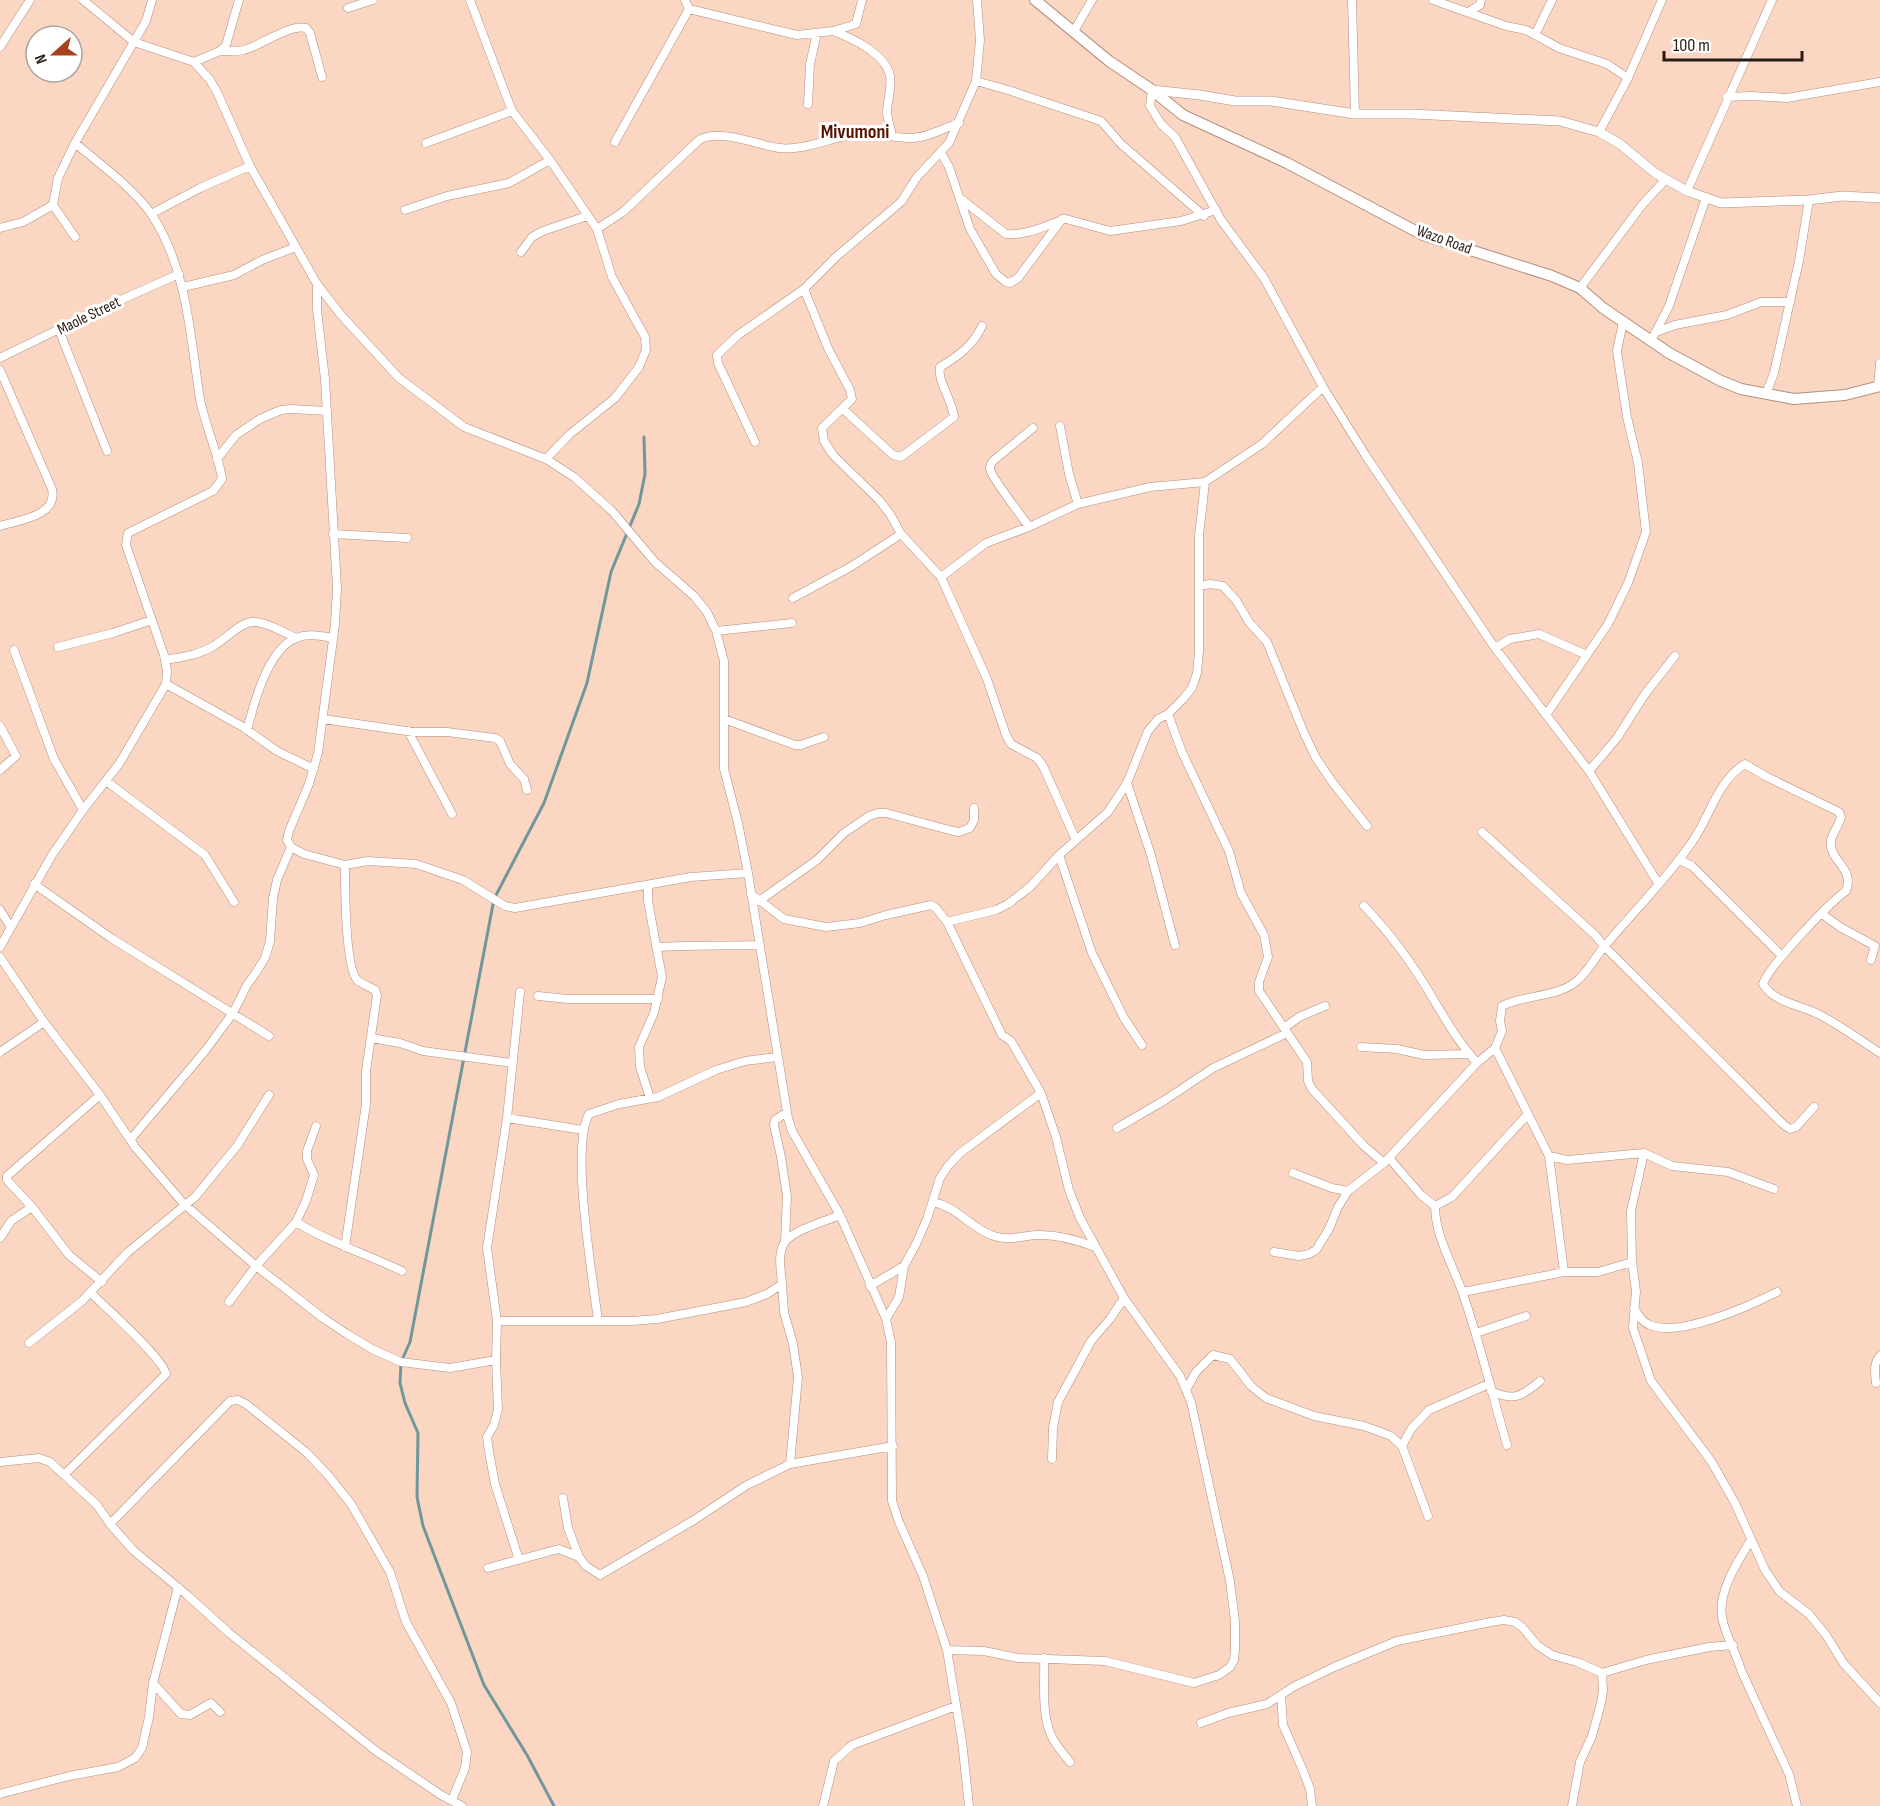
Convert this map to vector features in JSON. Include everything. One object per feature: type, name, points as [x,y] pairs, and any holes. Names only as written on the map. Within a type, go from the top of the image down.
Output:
[{"type":"main road","name":"Wazo Road","points":[[1035,0],[1109,61],[1152,90],[1183,115],[1287,163],[1423,235],[1552,276],[1580,288],[1623,322],[1654,337],[1693,368],[1721,381],[1741,389],[1794,399],[1845,395],[1879,386]]},
{"type":"street","points":[[0,47],[30,0]]},
{"type":"street","points":[[83,0],[134,42],[194,62],[210,80],[218,92],[250,166],[317,284],[341,315],[399,378],[464,427],[546,459],[574,477],[612,511],[655,562],[694,596],[707,612],[717,631],[724,661],[724,769],[738,823],[752,894],[787,1113],[792,1131],[840,1215],[886,1319],[891,1342],[892,1501],[923,1576],[947,1650],[969,1806]]},
{"type":"street","points":[[75,237],[53,205],[58,178],[146,21],[152,0]]},
{"type":"street","points":[[194,62],[220,51],[226,45],[239,0]]},
{"type":"street","points":[[348,8],[373,0]]},
{"type":"street","points":[[470,0],[512,111],[550,160],[597,229],[612,277],[645,337],[646,350],[639,367],[615,398],[570,434],[546,459]]},
{"type":"street","points":[[685,0],[689,9]]},
{"type":"street","points":[[689,9],[797,35],[833,31],[856,24],[862,0]]},
{"type":"street","points":[[755,442],[718,363],[717,355],[738,335],[804,289],[837,256],[901,202],[917,177],[949,143],[976,81],[980,40],[977,0]]},
{"type":"street","points":[[1074,31],[1092,0]]},
{"type":"street","points":[[1352,0],[1355,114]]},
{"type":"street","points":[[1433,0],[1535,35],[1559,48],[1607,64],[1629,78]]},
{"type":"street","points":[[1468,12],[1480,5],[1481,0]]},
{"type":"street","points":[[1535,35],[1552,0]]},
{"type":"street","points":[[1599,132],[1629,78],[1662,0]]},
{"type":"street","points":[[1687,191],[1772,0]]},
{"type":"street","points":[[615,142],[689,9]]},
{"type":"street","points":[[220,51],[235,52],[296,27],[306,28],[310,33],[322,77]]},
{"type":"street","points":[[833,31],[856,40],[877,57],[890,73],[891,87],[887,113],[892,136]]},
{"type":"street","points":[[808,104],[810,64],[817,33]]},
{"type":"street","points":[[976,81],[1101,121],[1121,144],[1204,216]]},
{"type":"street","points":[[1727,98],[1786,98],[1880,82]]},
{"type":"street","points":[[1658,883],[1589,771],[1495,648],[1366,456],[1323,387],[1264,278],[1216,210],[1175,136],[1161,124],[1150,106],[1152,90],[1235,101],[1271,101],[1355,114],[1560,120],[1599,132],[1620,144],[1655,173],[1687,191],[1721,203],[1809,200],[1842,196],[1880,198]]},
{"type":"street","points":[[426,143],[512,111]]},
{"type":"street","points":[[597,229],[623,212],[699,140],[711,135],[783,149],[802,147],[854,134],[921,137],[959,123]]},
{"type":"street","points":[[0,947],[34,884],[83,810],[119,764],[166,684],[165,660],[126,545],[128,533],[213,491],[222,479],[201,403],[189,313],[171,252],[151,214],[116,177],[75,144]]},
{"type":"street","points":[[941,153],[950,167],[967,221],[980,248],[996,274],[1006,282],[1010,283],[1018,278],[1060,221]]},
{"type":"street","points":[[405,210],[447,196],[509,183],[550,160]]},
{"type":"street","points":[[151,214],[200,188],[250,166]]},
{"type":"street","points":[[1580,288],[1642,206],[1666,179]]},
{"type":"street","points":[[1654,337],[1669,306],[1706,198]]},
{"type":"street","points":[[961,200],[1005,234],[1013,235],[1066,219],[1110,231],[1159,226],[1204,216],[1216,210]]},
{"type":"street","points":[[1766,394],[1774,373],[1790,302],[1809,200]]},
{"type":"street","points":[[0,228],[23,222],[53,205]]},
{"type":"street","points":[[521,252],[532,237],[543,231],[587,216]]},
{"type":"street","points":[[183,287],[234,274],[296,247]]},
{"type":"street","name":"Maole Street","points":[[0,358],[179,274]]},
{"type":"street","points":[[317,284],[337,588],[323,719],[314,769],[289,831],[287,840],[291,847],[326,861],[345,865],[368,861],[416,864],[463,880],[505,906],[515,908],[691,877],[748,873]]},
{"type":"street","points":[[804,289],[852,399],[822,428],[824,441],[833,454],[879,500],[901,534],[941,577],[987,679],[1006,735],[1011,744],[1037,758],[1043,766],[1076,840]]},
{"type":"street","points":[[1654,337],[1675,325],[1727,315],[1761,302],[1790,302]]},
{"type":"street","points":[[1546,715],[1612,617],[1628,583],[1646,531],[1638,463],[1627,417],[1617,351],[1623,322]]},
{"type":"street","points":[[843,409],[893,455],[901,457],[954,417],[953,404],[938,376],[940,367],[951,361],[975,339],[981,326]]},
{"type":"street","points":[[59,330],[106,451]]},
{"type":"street","points":[[1879,386],[1880,363]]},
{"type":"street","points":[[0,370],[54,497],[49,507],[40,514],[0,526]]},
{"type":"street","points":[[941,577],[986,543],[1029,527],[1078,504],[1150,487],[1205,482],[1262,444],[1323,387]]},
{"type":"street","points":[[217,459],[236,435],[260,419],[291,408],[327,411]]},
{"type":"street","points":[[1060,426],[1069,474],[1078,504]]},
{"type":"street","points":[[1029,527],[990,470],[990,466],[994,460],[1033,428]]},
{"type":"street","points":[[947,922],[982,915],[1008,904],[1030,887],[1059,855],[1108,812],[1127,783],[1148,731],[1158,719],[1168,714],[1192,688],[1197,673],[1199,536],[1205,482]]},
{"type":"street","points":[[333,534],[407,538]]},
{"type":"street","points":[[793,598],[852,566],[901,534]]},
{"type":"street","points":[[1199,586],[1210,584],[1223,586],[1267,642],[1316,758],[1332,783],[1367,826]]},
{"type":"street","points":[[58,647],[152,620]]},
{"type":"street","points":[[165,660],[192,656],[214,646],[242,625],[253,622],[296,638]]},
{"type":"street","points":[[717,631],[792,623]]},
{"type":"street","points":[[1495,648],[1510,639],[1539,634],[1587,655]]},
{"type":"street","points":[[247,730],[271,662],[281,648],[296,638],[315,635],[333,638]]},
{"type":"street","points":[[14,650],[54,759],[83,810]]},
{"type":"street","points":[[1589,771],[1617,738],[1646,693],[1676,656]]},
{"type":"street","points":[[166,684],[247,730],[277,751],[314,769]]},
{"type":"street","points":[[1168,714],[1182,752],[1229,851],[1241,893],[1264,936],[1268,957],[1259,982],[1259,991],[1307,1062],[1308,1081],[1312,1089],[1363,1145],[1387,1161],[1435,1206]]},
{"type":"street","points":[[323,719],[408,731],[447,732],[495,738],[500,741],[510,764],[524,779],[527,790]]},
{"type":"street","points":[[724,719],[795,745],[824,737]]},
{"type":"street","points":[[0,726],[16,754],[12,762],[0,770]]},
{"type":"street","points":[[408,731],[452,814]]},
{"type":"street","points":[[1275,1252],[1299,1256],[1316,1250],[1348,1191],[1387,1161],[1477,1062],[1495,1048],[1502,1031],[1500,1021],[1502,1006],[1512,1001],[1558,990],[1578,980],[1604,946],[1694,841],[1717,795],[1737,769],[1745,764],[1839,812],[1841,818],[1831,840],[1832,848],[1848,877],[1846,891],[1835,899],[1782,956],[1765,977],[1763,984],[1777,997],[1820,1014],[1880,1053]]},
{"type":"street","points":[[106,781],[205,855],[234,902]]},
{"type":"street","points":[[1127,783],[1151,855],[1175,945]]},
{"type":"street","points":[[759,901],[817,860],[844,834],[869,816],[886,813],[940,829],[959,832],[970,828],[974,820],[974,808]]},
{"type":"street","points":[[1482,832],[1595,935],[1784,1125],[1790,1129],[1796,1127],[1814,1107]]},
{"type":"street","points":[[130,1140],[205,1051],[233,1013],[247,985],[265,958],[270,940],[273,898],[277,880],[291,847]]},
{"type":"street","points":[[1059,855],[1092,953],[1124,1018],[1142,1045]]},
{"type":"street","points":[[1678,860],[1692,866],[1782,956]]},
{"type":"street","points":[[345,865],[345,899],[354,973],[358,981],[375,990],[377,995],[366,1071],[366,1104],[345,1247]]},
{"type":"street","points":[[34,884],[111,938],[270,1036]]},
{"type":"street","points":[[648,885],[648,901],[662,977],[651,1021],[639,1047],[640,1067],[650,1098]]},
{"type":"street","points":[[752,894],[784,919],[826,927],[860,923],[931,905],[936,908],[947,922],[1002,1035],[1011,1041],[1041,1093],[1056,1137],[1068,1190],[1095,1247],[1125,1298],[1180,1376],[1191,1402],[1230,1581],[1235,1621],[1234,1660],[1230,1667],[1219,1675],[1194,1683],[1105,1661],[1018,1658],[984,1651],[947,1650]]},
{"type":"street","points":[[1364,906],[1389,935],[1460,1044],[1477,1062]]},
{"type":"street","points":[[0,910],[10,926]]},
{"type":"street","points":[[1822,914],[1840,927],[1875,946],[1870,960]]},
{"type":"street","points":[[658,947],[760,945]]},
{"type":"street","points":[[0,957],[130,1140],[184,1204],[256,1266],[331,1323],[372,1349],[401,1362],[450,1368],[496,1360]]},
{"type":"street","points":[[519,1560],[495,1484],[487,1437],[494,1425],[498,1409],[497,1321],[487,1248],[507,1118],[520,992]]},
{"type":"street","points":[[538,996],[568,999],[658,999]]},
{"type":"street","points":[[1117,1128],[1213,1068],[1286,1031],[1299,1017],[1325,1006]]},
{"type":"street","points":[[0,1052],[44,1022]]},
{"type":"street","points":[[371,1038],[400,1043],[423,1051],[512,1063]]},
{"type":"street","points":[[1360,1047],[1397,1049],[1424,1055],[1469,1054]]},
{"type":"street","points":[[1495,1048],[1549,1156],[1564,1272]]},
{"type":"street","points":[[598,1321],[584,1205],[583,1130],[589,1114],[670,1092],[716,1070],[745,1061],[777,1057]]},
{"type":"street","points":[[886,1319],[899,1297],[904,1266],[916,1244],[940,1178],[954,1160],[1041,1093]]},
{"type":"street","points":[[100,1095],[10,1172],[3,1182],[32,1207],[69,1255],[102,1282]]},
{"type":"street","points":[[29,1343],[91,1293],[128,1252],[195,1197],[237,1146],[269,1095]]},
{"type":"street","points":[[787,1113],[775,1120],[774,1125],[787,1196],[785,1241],[781,1251],[784,1312],[793,1344],[798,1377],[790,1464]]},
{"type":"street","points":[[1435,1206],[1452,1197],[1528,1114]]},
{"type":"street","points":[[507,1118],[583,1130]]},
{"type":"street","points":[[230,1302],[256,1266],[296,1222],[306,1201],[314,1175],[307,1151],[316,1126]]},
{"type":"street","points":[[1549,1156],[1568,1160],[1644,1153],[1672,1166],[1728,1172],[1774,1189]]},
{"type":"street","points":[[1644,1153],[1631,1211],[1632,1262],[1636,1291],[1633,1328],[1642,1362],[1651,1381],[1711,1461],[1735,1503],[1765,1570],[1780,1592],[1809,1614],[1826,1635],[1844,1664],[1880,1703]]},
{"type":"street","points":[[1293,1173],[1332,1188],[1348,1191]]},
{"type":"street","points":[[933,1202],[950,1207],[984,1232],[996,1237],[1062,1236],[1095,1247]]},
{"type":"street","points":[[1435,1206],[1435,1222],[1463,1292],[1507,1445]]},
{"type":"street","points":[[0,1238],[11,1221],[32,1207]]},
{"type":"street","points":[[785,1241],[795,1233],[840,1215]]},
{"type":"street","points":[[296,1222],[314,1233],[365,1253],[402,1271]]},
{"type":"street","points":[[1463,1292],[1564,1272],[1598,1272],[1632,1262]]},
{"type":"street","points":[[870,1286],[904,1266]]},
{"type":"street","points":[[497,1321],[657,1319],[746,1302],[782,1284]]},
{"type":"street","points":[[1634,1308],[1648,1325],[1662,1329],[1682,1327],[1726,1314],[1778,1292]]},
{"type":"street","points":[[65,1474],[166,1374],[148,1348],[91,1293]]},
{"type":"street","points":[[1052,1459],[1053,1428],[1058,1402],[1091,1341],[1125,1298]]},
{"type":"street","points":[[1476,1333],[1526,1316]]},
{"type":"street","points":[[1186,1390],[1196,1372],[1213,1355],[1222,1356],[1230,1359],[1251,1386],[1266,1398],[1314,1416],[1381,1431],[1391,1436],[1402,1446],[1428,1516]]},
{"type":"street","points":[[1876,1383],[1874,1371],[1876,1360],[1880,1356]]},
{"type":"street","points":[[1490,1388],[1502,1396],[1519,1396],[1540,1381]]},
{"type":"street","points":[[1402,1446],[1411,1429],[1429,1410],[1490,1388]]},
{"type":"street","points":[[110,1524],[230,1401],[238,1400],[246,1404],[306,1452],[351,1504],[385,1561],[410,1632],[451,1703],[467,1752],[467,1760],[452,1800]]},
{"type":"street","points":[[563,1498],[568,1528],[579,1557],[586,1566],[600,1575],[694,1520],[747,1485],[790,1464],[893,1446]]},
{"type":"street","points":[[0,1462],[39,1458],[50,1462],[97,1505],[134,1551],[228,1632],[376,1750],[441,1795],[462,1806]]},
{"type":"street","points":[[1751,1540],[1736,1564],[1721,1604],[1722,1619],[1741,1670],[1789,1774],[1797,1806]]},
{"type":"street","points":[[488,1568],[555,1550],[565,1550],[579,1557]]},
{"type":"street","points":[[0,1794],[69,1776],[118,1767],[135,1758],[144,1742],[153,1683],[178,1587]]},
{"type":"street","points":[[1202,1723],[1228,1713],[1267,1704],[1293,1687],[1334,1667],[1397,1641],[1504,1620],[1515,1622],[1537,1645],[1552,1655],[1577,1662],[1602,1673],[1646,1660],[1709,1647],[1733,1645]]},
{"type":"street","points":[[1044,1658],[1048,1727],[1052,1737],[1070,1762]]},
{"type":"street","points":[[1572,1806],[1580,1762],[1592,1736],[1601,1703],[1602,1673]]},
{"type":"street","points":[[153,1683],[181,1714],[190,1715],[212,1703],[220,1712]]},
{"type":"street","points":[[1281,1695],[1283,1725],[1310,1789],[1312,1806]]},
{"type":"street","points":[[823,1806],[834,1761],[839,1754],[852,1745],[956,1706]]},
{"type":"waterway","points":[[554,1806],[527,1755],[484,1685],[423,1526],[417,1497],[418,1433],[405,1403],[400,1383],[401,1362],[410,1342],[494,899],[544,803],[587,683],[611,572],[639,504],[645,474],[644,437]]},
{"type":"district","name":"Mivumoni","points":[[855,132]]}]
